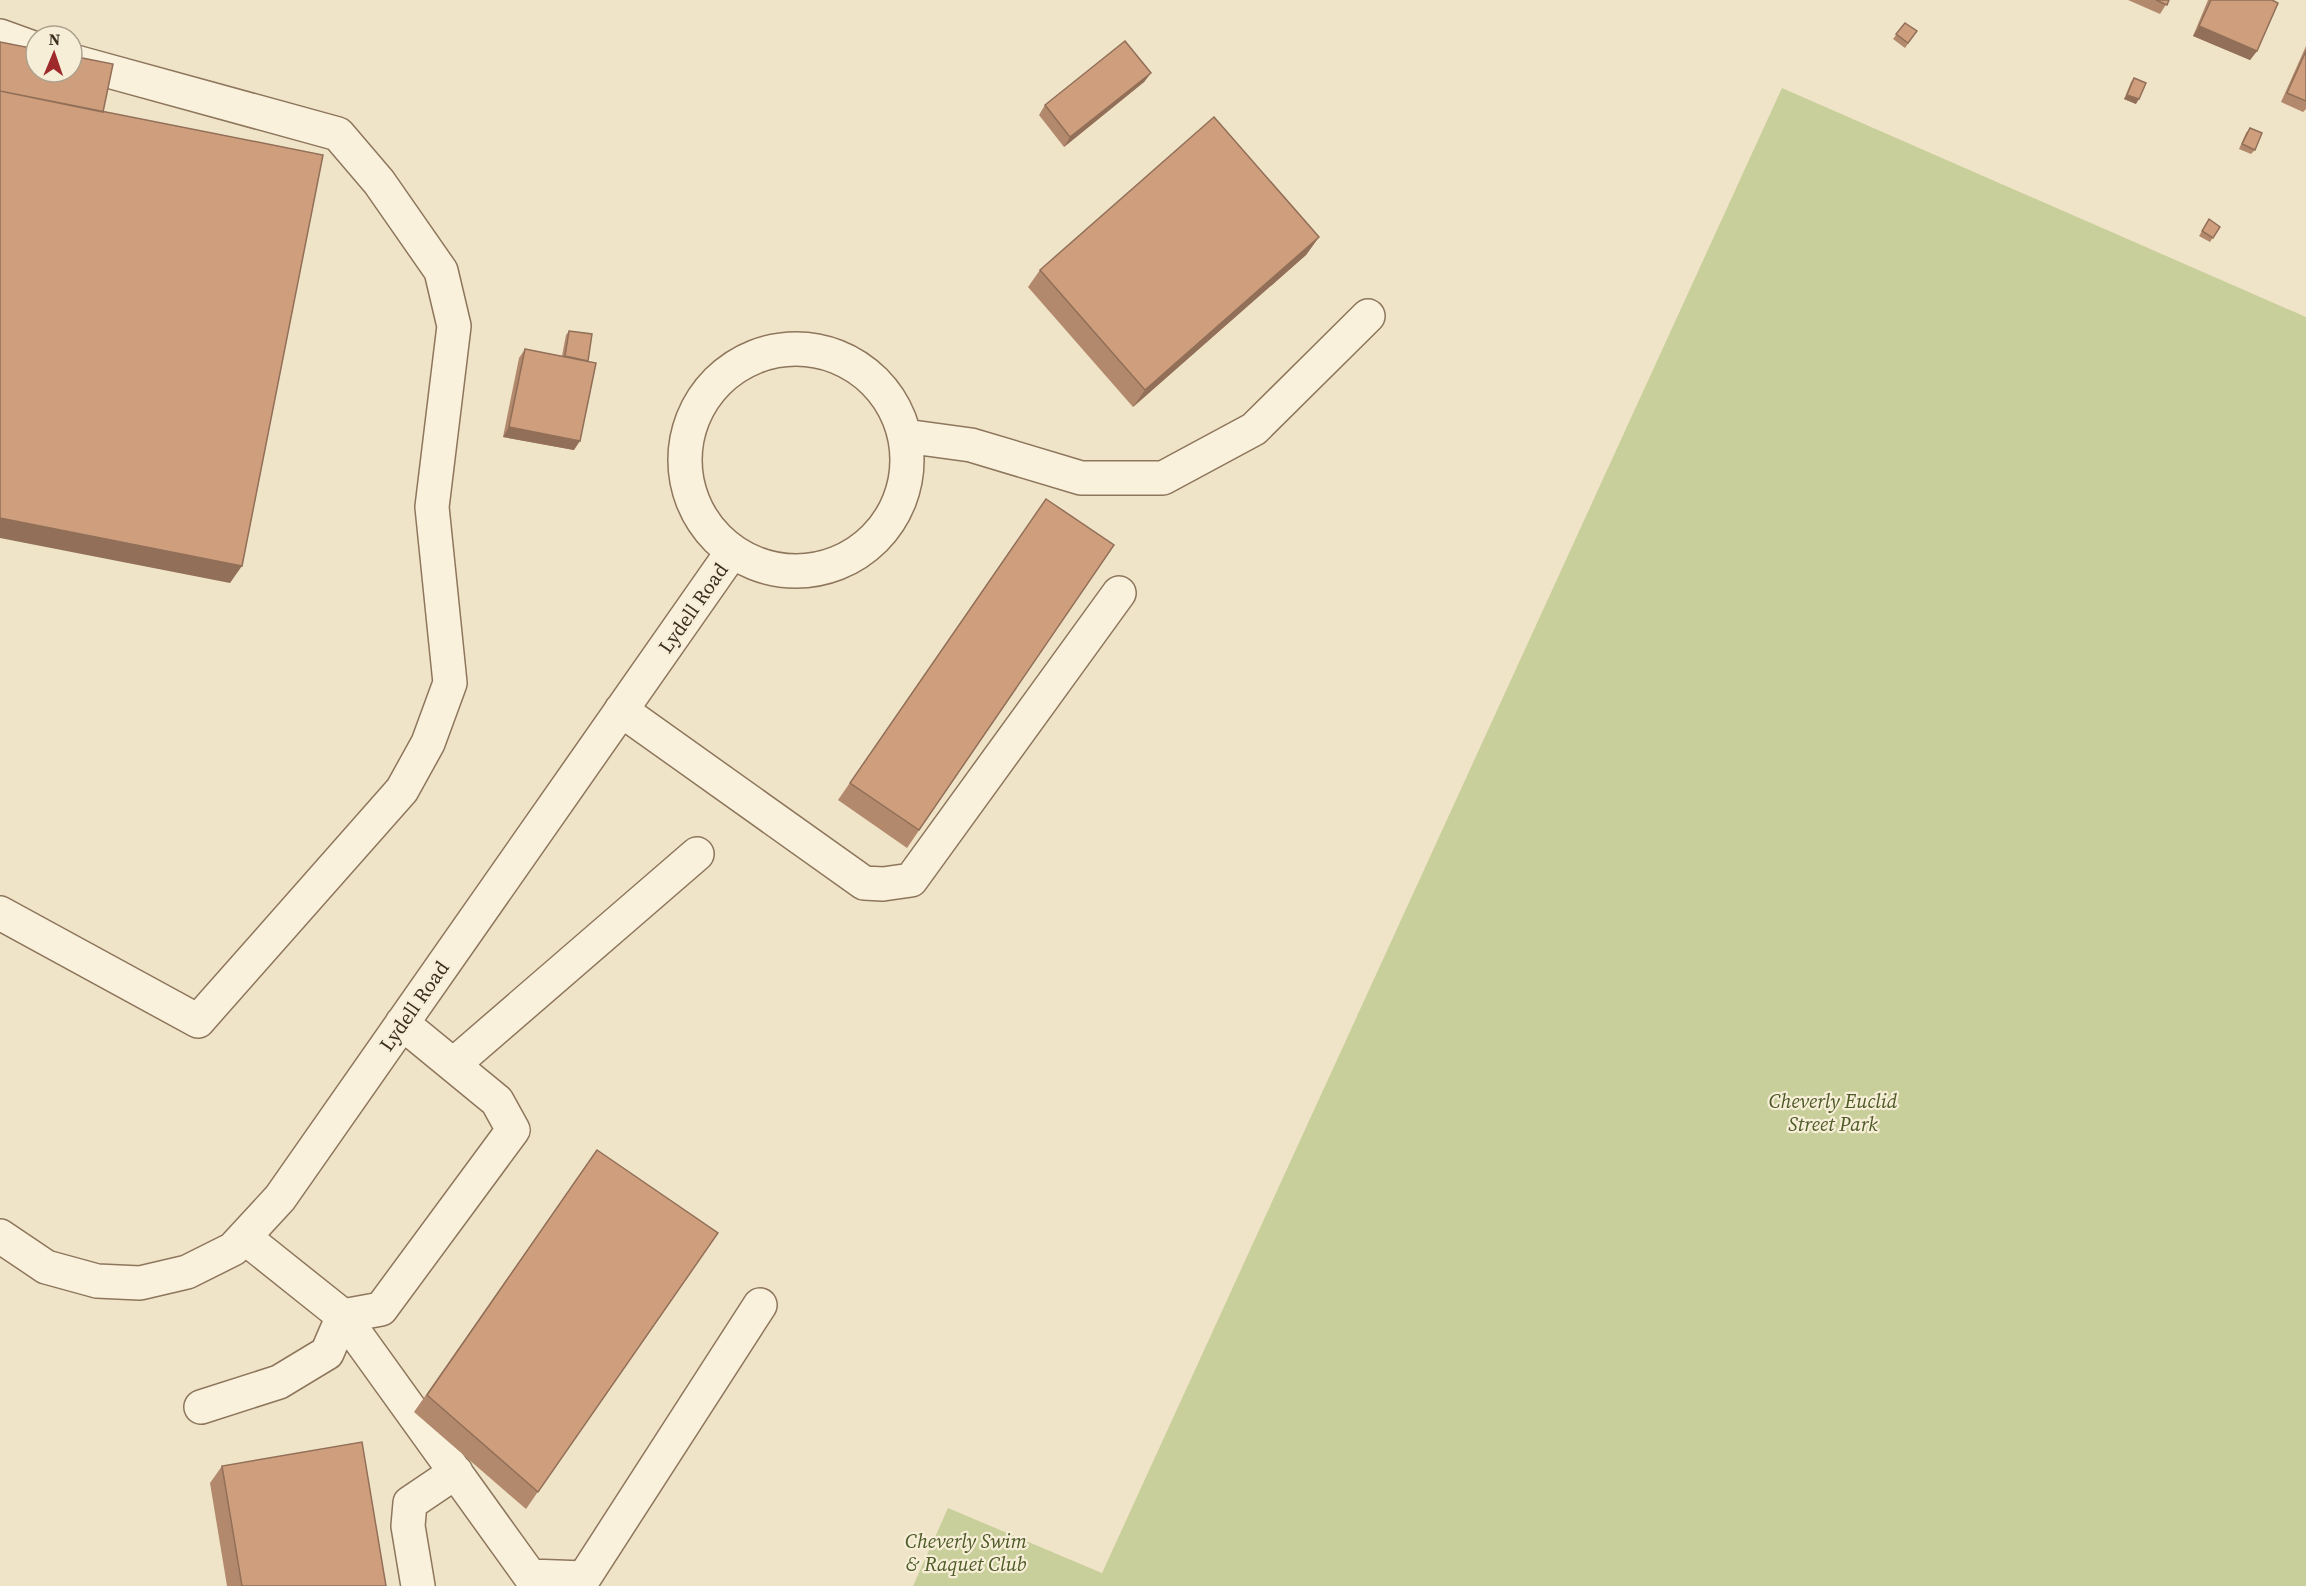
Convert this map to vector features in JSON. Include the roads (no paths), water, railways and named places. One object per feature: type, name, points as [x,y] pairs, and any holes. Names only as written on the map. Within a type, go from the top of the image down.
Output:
[{"type":"street","points":[[0,36],[24,45]]},
{"type":"street","points":[[0,914],[198,1021],[402,790],[428,743],[450,683],[432,507],[454,326],[441,271],[379,182],[338,134],[84,64]]},
{"type":"street","points":[[905,436],[971,445],[1081,478],[1163,478],[1254,429],[1368,316]]},
{"type":"street","name":"Lydell Road","points":[[780,349],[813,350],[845,360],[873,378],[894,405],[905,436],[908,469],[900,502],[883,530],[858,552],[828,567],[795,572],[762,567],[732,552],[707,529],[691,500],[684,468],[686,434],[699,404],[720,378],[748,359],[780,349]]},
{"type":"street","name":"Lydell Road","points":[[1,1240],[46,1267],[97,1281],[140,1283],[187,1272],[233,1249],[280,1198],[732,552]]},
{"type":"street","points":[[621,710],[864,883],[883,884],[911,880],[1119,593]]},
{"type":"street","points":[[453,1065],[697,854]]},
{"type":"street","points":[[343,1316],[381,1309],[513,1130],[497,1101],[402,1023]]},
{"type":"street","points":[[244,1237],[343,1316],[530,1576],[584,1578],[760,1305]]},
{"type":"street","points":[[201,1407],[279,1382],[327,1353],[343,1316]]},
{"type":"street","points":[[418,1586],[408,1526],[410,1503],[456,1472]]},
{"type":"park label","name":"Cheverly Euclid Street Park","points":[[1833,1112]]},
{"type":"park label","name":"Cheverly Swim & Raquet Club","points":[[966,1552]]}]
